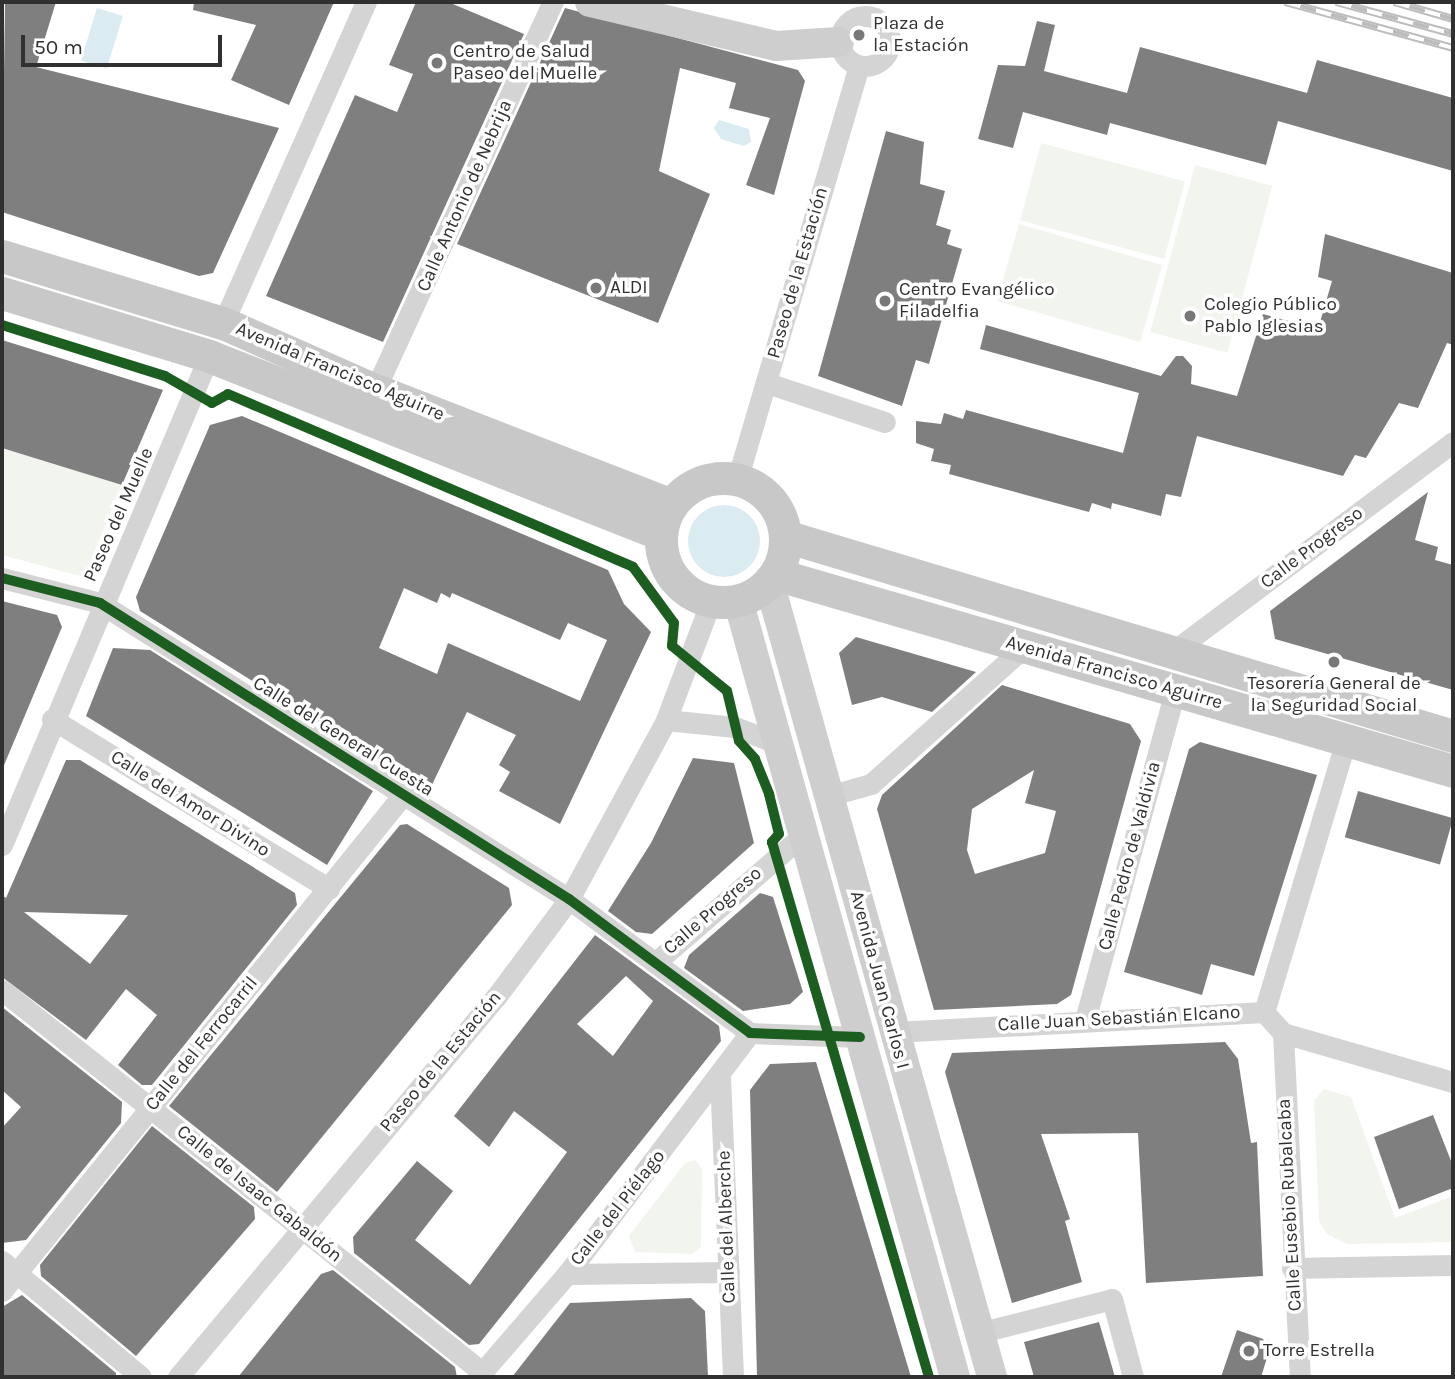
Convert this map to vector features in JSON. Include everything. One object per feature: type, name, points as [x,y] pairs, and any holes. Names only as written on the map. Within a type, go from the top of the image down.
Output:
[{"type":"main road","name":"Avenida Francisco Aguirre","points":[[2,256],[223,323],[666,520]]},
{"type":"main road","name":"Avenida Francisco Aguirre","points":[[2,293],[208,356],[666,520]]},
{"type":"main road","points":[[737,480],[770,500],[785,536],[772,578],[725,601],[673,578],[666,520],[701,482],[737,480]]},
{"type":"main road","name":"Avenida Francisco Aguirre","points":[[785,536],[1453,736]]},
{"type":"main road","name":"Avenida Francisco Aguirre","points":[[772,578],[1024,647],[1453,771]]},
{"type":"street","points":[[223,323],[366,2]]},
{"type":"street","name":"Calle Antonio de Nebrija","points":[[375,390],[553,2]]},
{"type":"street","points":[[590,2],[776,46],[839,42]]},
{"type":"street","points":[[858,17],[874,18],[887,29],[890,45],[883,60],[859,66],[845,57],[839,42],[844,26],[858,17]]},
{"type":"street","name":"Paseo de la Estación","points":[[737,480],[859,66]]},
{"type":"street","name":"Paseo del Muelle","points":[[2,845],[100,603],[208,356]]},
{"type":"street","points":[[767,383],[885,422]]},
{"type":"street","name":"Calle Progreso","points":[[1171,653],[1453,442]]},
{"type":"street","name":"Calle del General Cuesta","points":[[2,578],[100,603],[569,899],[657,961],[750,1033]]},
{"type":"street","name":"Avenida Juan Carlos I","points":[[772,578],[828,796],[992,1377]]},
{"type":"street","name":"Paseo de la Estación","points":[[178,1377],[496,997],[569,899],[666,720],[725,601]]},
{"type":"street","name":"Avenida Juan Carlos I","points":[[725,601],[776,743],[955,1377]]},
{"type":"street","points":[[828,796],[871,785],[1024,647]]},
{"type":"street","name":"Calle Pedro de Valdivia","points":[[1084,1020],[1175,692]]},
{"type":"street","name":"Calle del Amor Divino","points":[[52,719],[329,889]]},
{"type":"street","points":[[666,720],[735,727],[776,743]]},
{"type":"street","points":[[1264,1012],[1346,740]]},
{"type":"street","name":"Calle del Ferrocarril","points":[[2,1292],[9,1267],[150,1107],[402,796]]},
{"type":"street","name":"Calle Progreso","points":[[657,961],[803,835]]},
{"type":"street","name":"Calle de Isaac Gabaldón","points":[[2,989],[480,1375]]},
{"type":"street","name":"Calle Juan Sebastián Elcano","points":[[894,1032],[1264,1012],[1283,1033]]},
{"type":"street","points":[[750,1033],[771,1039],[860,1037]]},
{"type":"street","name":"Calle del Piélago","points":[[480,1375],[567,1274],[720,1078],[750,1033]]},
{"type":"street","points":[[1283,1033],[1453,1082]]},
{"type":"street","name":"Calle Eusebio Rubalcaba","points":[[1283,1033],[1292,1268],[1300,1377]]},
{"type":"street","name":"Calle del Alberche","points":[[720,1078],[733,1377]]},
{"type":"street","points":[[1292,1268],[1453,1265]]},
{"type":"street","points":[[9,1267],[141,1377]]},
{"type":"street","points":[[567,1274],[729,1272]]},
{"type":"street","points":[[978,1333],[1112,1299],[1133,1377]]},
{"type":"shaded area","points":[[97,8],[123,16],[107,68],[81,61]]},
{"type":"shaded area","points":[[719,120],[749,129],[751,142],[744,146],[721,139],[714,128]]},
{"type":"shaded area","points":[[1041,143],[1185,182],[1164,259],[1020,220]]},
{"type":"shaded area","points":[[1195,165],[1272,186],[1227,353],[1150,332]]},
{"type":"shaded area","points":[[1019,224],[1162,265],[1140,342],[997,301]]},
{"type":"shaded area","points":[[2,448],[122,485],[84,577],[2,555]]},
{"type":"shaded area","points":[[731,505],[750,515],[758,527],[758,555],[750,567],[738,575],[717,577],[698,567],[690,555],[688,534],[698,515],[710,507]]},
{"type":"shaded area","points":[[1324,1089],[1351,1097],[1395,1218],[1453,1196],[1453,1242],[1347,1244],[1327,1234],[1319,1221],[1314,1101]]},
{"type":"shaded area","points":[[695,1160],[702,1169],[701,1247],[692,1254],[635,1252],[629,1236],[685,1163]]},
{"type":"building","points":[[5,2],[56,2],[36,67],[279,128],[213,273],[199,276],[2,212]]},
{"type":"building","points":[[194,2],[334,2],[289,105],[231,80],[256,25],[193,10]]},
{"type":"building","points":[[416,2],[448,2],[524,34],[383,342],[266,296],[355,95],[397,112],[413,74],[389,65]]},
{"type":"building","points":[[565,8],[798,70],[805,81],[774,195],[746,185],[770,118],[729,108],[736,83],[680,68],[659,171],[710,194],[658,323],[457,244]]},
{"type":"building","points":[[1037,21],[1055,25],[1044,71],[1127,93],[1140,47],[1307,93],[1317,60],[1453,98],[1453,171],[1278,121],[1266,165],[1110,123],[1107,135],[1023,112],[1013,148],[978,139],[998,65],[1025,66]]},
{"type":"building","points":[[886,131],[924,142],[920,184],[945,191],[936,225],[951,230],[947,244],[962,249],[929,364],[916,360],[902,406],[818,376]]},
{"type":"building","points":[[1325,234],[1453,273],[1453,345],[1447,343],[1418,408],[1399,403],[1366,458],[1355,455],[1343,476],[1197,436],[1181,497],[1166,494],[1161,516],[1112,503],[1111,509],[1092,503],[1089,512],[949,474],[951,465],[931,461],[934,449],[916,443],[916,421],[941,424],[944,413],[963,419],[966,410],[1123,453],[1139,393],[980,349],[986,325],[1161,376],[1176,356],[1183,356],[1192,366],[1191,384],[1237,396],[1263,314],[1318,329],[1332,281],[1318,277]]},
{"type":"building","points":[[2,340],[163,390],[122,485],[2,448]]},
{"type":"building","points":[[242,416],[608,570],[624,604],[651,632],[560,824],[499,791],[510,772],[499,765],[516,735],[467,712],[429,791],[140,611],[136,597],[210,425]],"holes":[[[404,588],[437,603],[441,593],[450,598],[452,593],[560,640],[568,623],[607,640],[580,701],[448,643],[437,674],[379,648]]]},
{"type":"building","points":[[1428,492],[1415,540],[1438,547],[1435,560],[1453,565],[1453,690],[1275,639],[1270,611]]},
{"type":"building","points":[[2,601],[57,615],[62,627],[2,770]]},
{"type":"building","points":[[856,637],[976,672],[932,712],[882,697],[852,705],[839,653]]},
{"type":"building","points":[[113,648],[150,650],[373,791],[327,865],[86,716]]},
{"type":"building","points":[[1002,685],[1130,724],[1141,741],[1071,995],[1057,1004],[934,1010],[877,809],[882,795]],"holes":[[[1034,770],[1025,803],[1056,811],[1045,853],[975,874],[967,850],[972,809]]]},
{"type":"building","points":[[1200,742],[1317,775],[1254,976],[1211,964],[1202,995],[1124,972],[1189,749]]},
{"type":"building","points":[[693,758],[734,763],[754,843],[652,934],[636,932],[608,911],[651,843]]},
{"type":"building","points":[[66,760],[80,760],[295,893],[297,905],[152,1085],[142,1085],[118,1065],[157,1015],[126,989],[86,1040],[2,977],[2,895],[6,898]],"holes":[[[24,912],[128,915],[90,964]]]},
{"type":"building","points":[[1358,791],[1453,818],[1440,864],[1345,837]]},
{"type":"building","points":[[407,824],[509,888],[512,905],[277,1192],[169,1106],[400,825]]},
{"type":"building","points":[[760,893],[773,897],[803,992],[790,1004],[743,1011],[684,968],[689,955]]},
{"type":"building","points":[[595,935],[719,1026],[721,1041],[479,1344],[469,1345],[354,1253],[353,1237],[417,1161],[453,1191],[415,1240],[470,1285],[567,1152],[514,1111],[489,1147],[454,1116]],"holes":[[[626,976],[653,1001],[613,1056],[577,1024]]]},
{"type":"building","points":[[2,1007],[122,1102],[121,1123],[26,1240],[2,1243],[2,1128],[21,1107],[2,1090]]},
{"type":"building","points":[[1225,1042],[1238,1059],[1251,1143],[1257,1142],[1263,1276],[1146,1283],[1138,1133],[1041,1134],[1070,1219],[1065,1221],[1082,1282],[1012,1303],[945,1072],[952,1053]]},
{"type":"building","points":[[816,1062],[911,1377],[757,1377],[750,1090],[770,1064]]},
{"type":"building","points":[[1433,1115],[1453,1166],[1453,1188],[1399,1209],[1374,1137]]},
{"type":"building","points":[[152,1126],[254,1207],[255,1219],[136,1356],[41,1276],[40,1265]]},
{"type":"building","points":[[333,1270],[455,1367],[457,1377],[238,1377],[321,1274]]},
{"type":"building","points":[[22,1295],[116,1373],[116,1377],[2,1377],[2,1307]]},
{"type":"building","points":[[691,1298],[705,1311],[708,1377],[512,1377],[570,1303]]},
{"type":"building","points":[[1099,1322],[1115,1377],[1034,1377],[1024,1342]]},
{"type":"building","name":"Torre Estrella","points":[[1237,1330],[1272,1342],[1261,1377],[1221,1377]]},
{"type":"railway","points":[[1285,2],[1453,48]]},
{"type":"railway","points":[[1336,2],[1453,34]]},
{"type":"railway","points":[[1394,2],[1453,19]]},
{"type":"cycle path","points":[[2,325],[165,376],[212,403],[228,394],[633,567],[674,623],[672,646],[727,691],[739,741],[755,759],[769,794],[779,834],[772,842],[929,1377]]},
{"type":"cycle path","points":[[2,578],[100,603],[569,899],[750,1033],[860,1037]]},
{"type":"place","name":"Plaza de la Estación","points":[[859,35]]},
{"type":"place","name":"Centro de Salud Paseo del Muelle","points":[[437,63]]},
{"type":"place","name":"ALDI","points":[[596,288]]},
{"type":"place","name":"Centro Evangélico Filadelfia","points":[[885,301]]},
{"type":"place","name":"Colegio Público Pablo Iglesias","points":[[1190,316]]},
{"type":"place","name":"Tesorería General de la Seguridad Social","points":[[1334,662]]},
{"type":"place","name":"Torre Estrella","points":[[1249,1351]]}]
